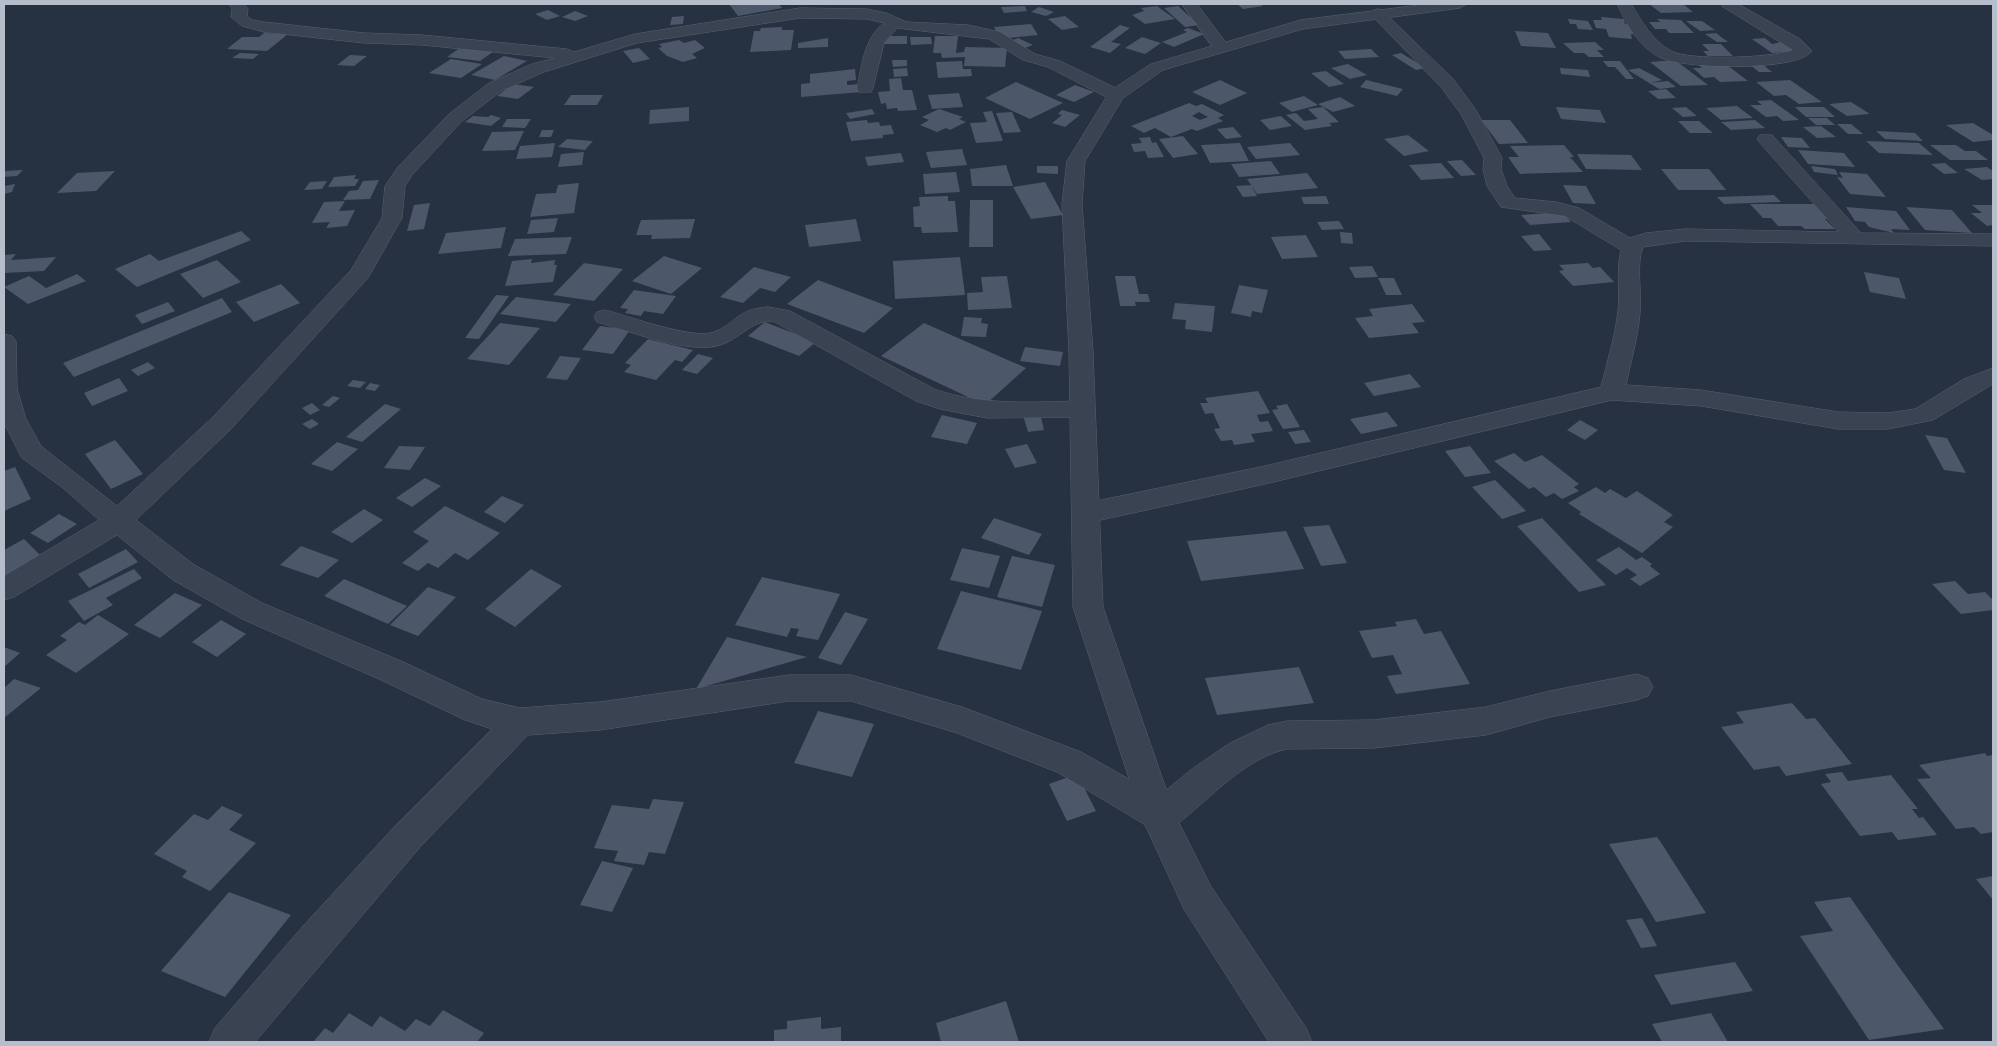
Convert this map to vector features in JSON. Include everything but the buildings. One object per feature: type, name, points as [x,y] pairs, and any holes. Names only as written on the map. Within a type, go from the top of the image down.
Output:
[{"type":"street","points":[[236,4],[240,9],[239,17],[247,23],[264,27],[364,38],[422,40],[576,55]]},
{"type":"street","points":[[1189,4],[1221,47]]},
{"type":"street","points":[[1292,1042],[1197,897],[1158,815],[1088,607],[1083,409],[1072,204],[1076,161],[1116,95],[1157,67],[1221,47],[1301,26],[1460,4]]},
{"type":"street","points":[[1624,4],[1649,44],[1674,58],[1774,60],[1796,56],[1804,52],[1794,42],[1728,4]]},
{"type":"street","points":[[4,589],[69,552],[118,521],[222,423],[360,273],[392,218],[395,186],[405,171],[449,124],[496,87],[538,68],[576,55],[664,33],[799,8],[867,14],[881,16],[894,23],[913,27],[968,30],[994,35],[1029,57],[1054,64],[1116,95]]},
{"type":"street","points":[[1378,14],[1447,83],[1470,114],[1476,129],[1493,158],[1492,169],[1496,186],[1508,203],[1562,209],[1575,213],[1632,248]]},
{"type":"street","points":[[865,88],[873,48],[884,29],[894,23]]},
{"type":"street","points":[[1766,139],[1855,238]]},
{"type":"street","points":[[1612,392],[1629,314],[1631,285],[1629,261],[1632,248],[1636,243],[1646,239],[1663,236],[1993,240]]},
{"type":"street","points":[[605,318],[701,340],[722,337],[748,318],[758,313],[770,312],[782,316],[925,394],[949,403],[987,410],[1083,409]]},
{"type":"street","points":[[4,341],[5,389],[14,419],[31,452],[72,482],[183,572],[252,611],[390,670],[476,711],[520,722],[600,716],[789,688],[851,688],[962,721],[1070,762],[1158,815]]},
{"type":"street","points":[[1087,513],[1265,475],[1612,392],[1664,394],[1811,417],[1884,421],[1915,418],[1945,404],[1974,383],[1993,376]]},
{"type":"street","points":[[1158,815],[1242,753],[1268,739],[1287,735],[1374,734],[1486,721],[1550,704],[1637,687]]},
{"type":"street","points":[[229,1042],[316,938],[408,836],[520,722]]}]
